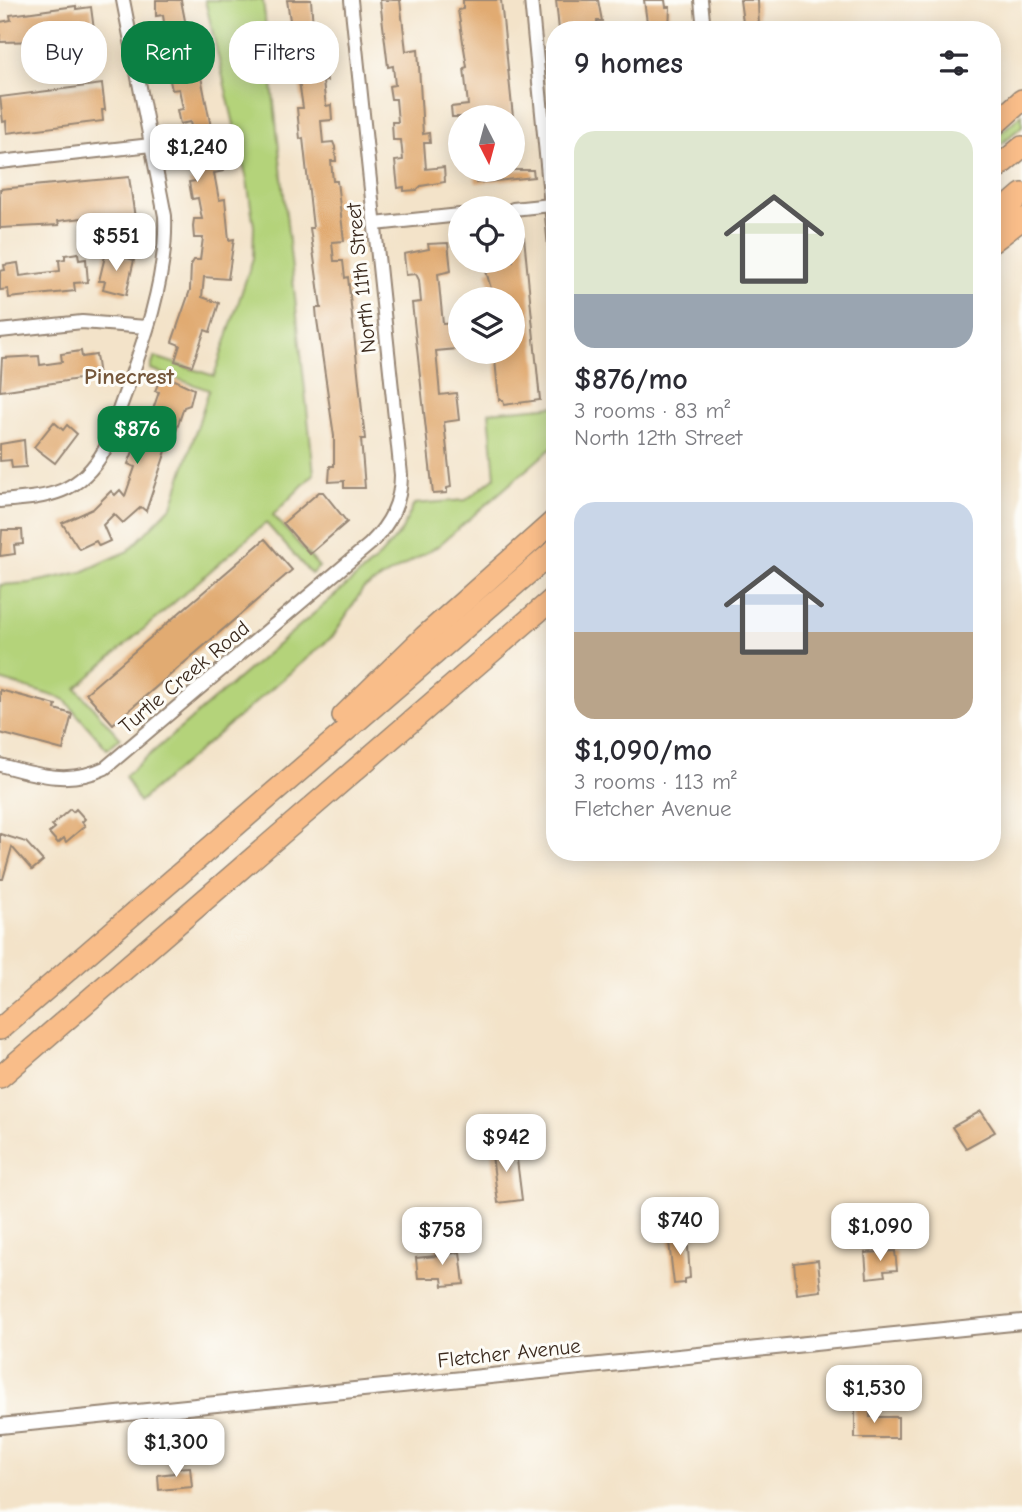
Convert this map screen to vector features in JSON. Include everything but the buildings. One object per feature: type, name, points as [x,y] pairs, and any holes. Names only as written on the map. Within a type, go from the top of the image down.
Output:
[{"type":"highway","points":[[1001,119],[1022,100]]},
{"type":"highway","points":[[1001,164],[1022,147]]},
{"type":"highway","points":[[1001,212],[1022,194]]},
{"type":"highway","points":[[1001,235],[1022,219]]},
{"type":"highway","points":[[190,866],[424,637],[546,528]]},
{"type":"highway","points":[[0,1029],[546,558]]},
{"type":"highway","points":[[0,1077],[546,605]]},
{"type":"street","points":[[0,501],[43,498],[79,481],[97,464],[105,449],[160,283],[166,242],[165,216],[123,0]]},
{"type":"street","name":"North 11th Street","points":[[351,0],[401,475],[400,496],[393,514],[370,544]]},
{"type":"street","points":[[531,0],[546,154]]},
{"type":"street","points":[[701,0],[703,21]]},
{"type":"street","points":[[0,162],[151,145]]},
{"type":"street","points":[[525,208],[546,206]]},
{"type":"street","points":[[375,224],[448,216]]},
{"type":"street","points":[[0,331],[82,322],[146,327]]},
{"type":"street","name":"Turtle Creek Road","points":[[0,765],[59,779],[81,777],[105,768],[370,544]]},
{"type":"street","name":"Fletcher Avenue","points":[[0,1426],[1022,1322]]},
{"type":"green space","points":[[205,0],[263,0],[265,21],[229,21],[229,84],[272,84],[314,474],[273,515],[319,567],[311,574],[266,523],[255,532],[76,688],[120,738],[107,749],[64,699],[0,680],[0,585],[30,583],[82,572],[128,551],[172,506],[209,390],[150,369],[155,357],[214,376],[253,258],[254,226],[247,180],[215,43],[215,21],[210,21]]},
{"type":"green space","points":[[1022,114],[1022,126],[1001,144],[1001,132]]},
{"type":"green space","points":[[546,407],[546,453],[438,546],[363,589],[333,636],[139,802],[125,776],[376,560],[401,532],[414,504],[466,500],[495,477],[489,412]]},
{"type":"district","name":"Pinecrest","points":[[129,376]]}]
